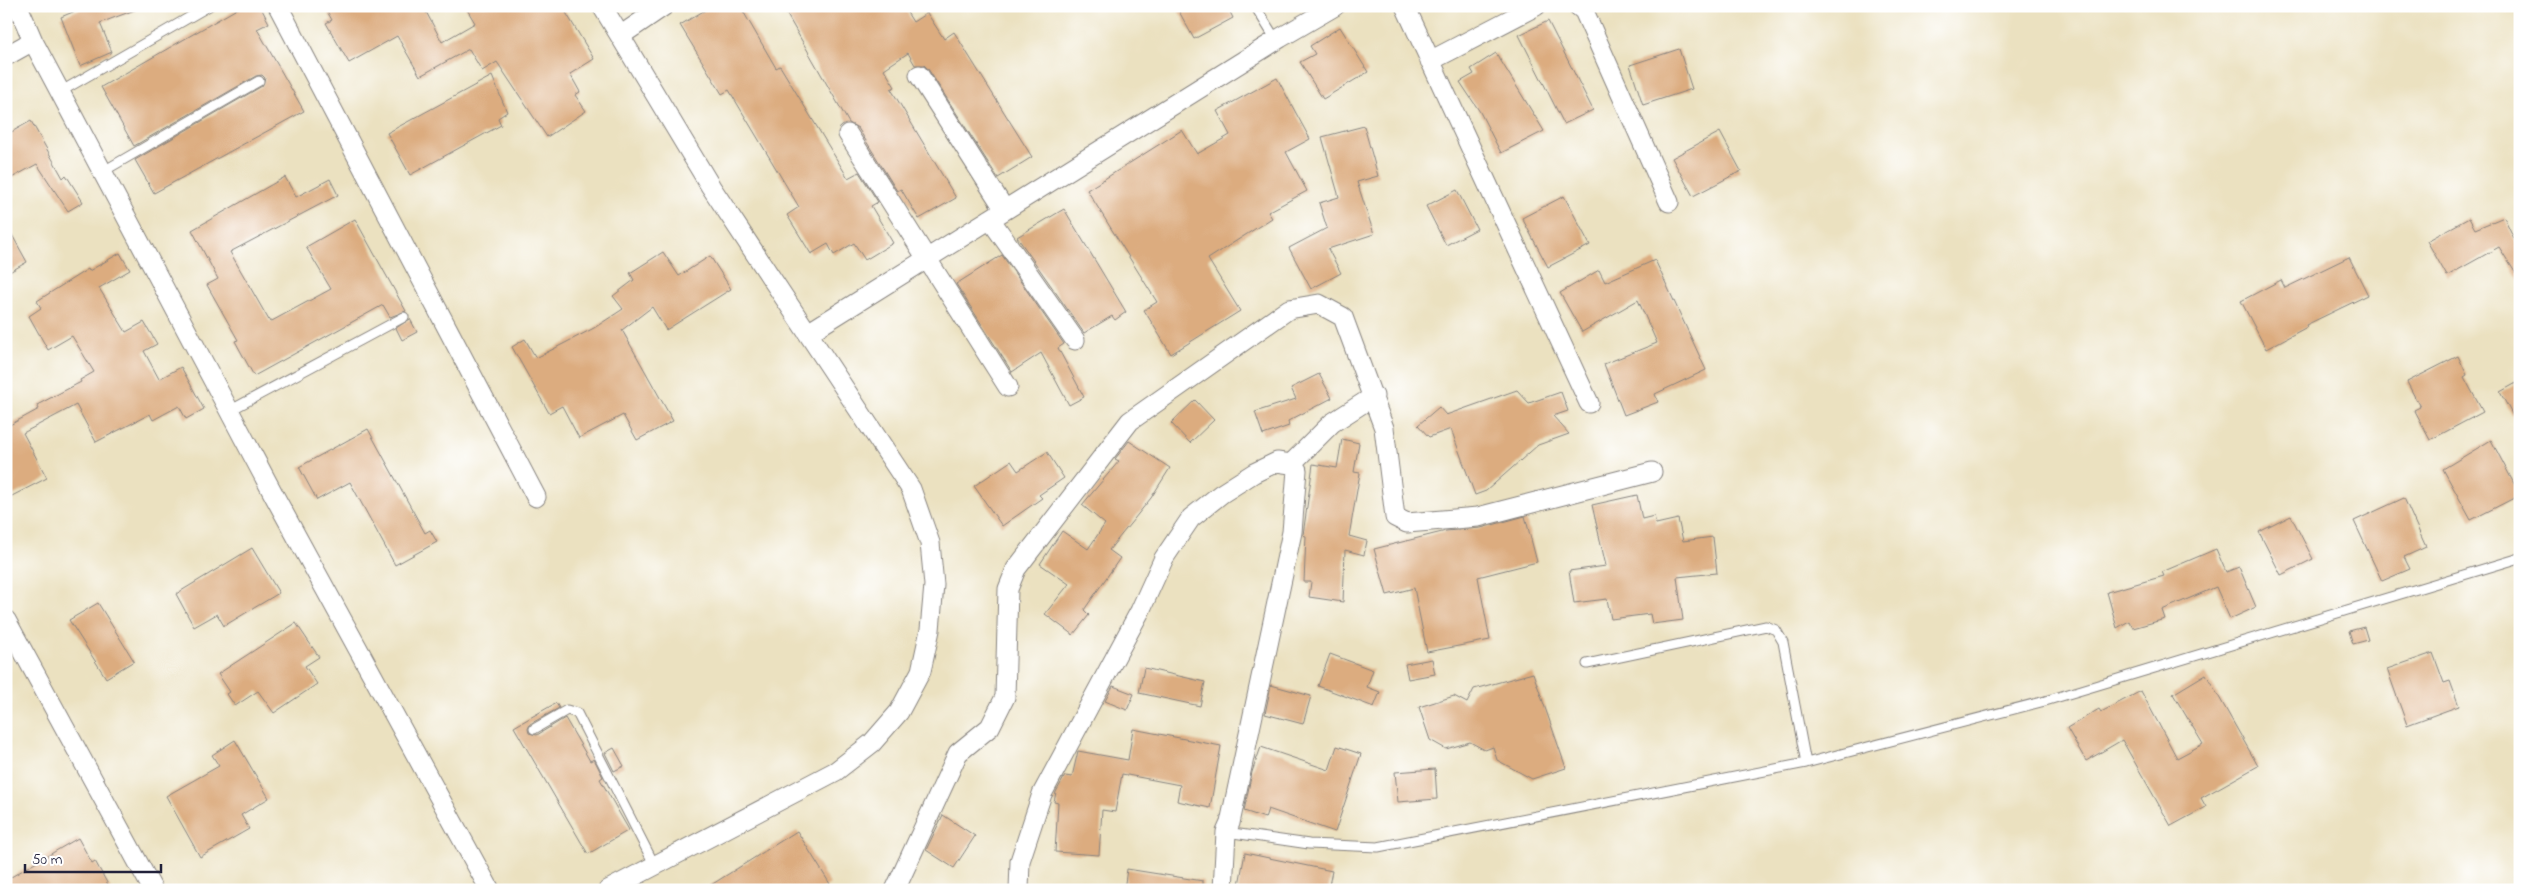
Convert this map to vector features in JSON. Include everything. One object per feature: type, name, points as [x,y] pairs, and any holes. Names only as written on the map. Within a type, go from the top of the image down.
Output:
[{"type":"street","points":[[18,6],[33,41],[102,172],[490,890]]},
{"type":"street","points":[[278,6],[536,497]]},
{"type":"street","points":[[602,6],[711,187],[911,489],[930,543],[934,585],[930,630],[921,671],[899,712],[872,742],[836,771],[608,890]]},
{"type":"street","points":[[620,36],[664,6]]},
{"type":"street","points":[[808,333],[1276,40],[1335,6]]},
{"type":"street","points":[[1405,6],[1589,403]]},
{"type":"street","points":[[1430,61],[1536,6]]},
{"type":"street","points":[[1578,6],[1584,11],[1669,202]]},
{"type":"street","points":[[6,56],[33,41]]},
{"type":"street","points":[[919,75],[998,215],[1075,340]]},
{"type":"street","points":[[848,134],[928,258],[1008,388]]},
{"type":"street","points":[[895,890],[958,753],[990,727],[1005,697],[1008,589],[1016,569],[1130,421],[1289,309],[1319,304],[1343,317],[1374,396],[1384,428],[1393,484],[1395,517],[1407,523],[1478,516],[1652,472]]},
{"type":"street","points":[[1291,464],[1332,423],[1374,396]]},
{"type":"street","points":[[1019,890],[1020,861],[1042,794],[1123,643],[1164,558],[1191,518],[1221,494],[1254,473],[1277,462],[1291,464],[1297,470],[1292,532],[1230,823],[1226,832],[1223,890]]},
{"type":"street","points":[[6,620],[153,890]]},
{"type":"lane","points":[[60,92],[209,6]]},
{"type":"lane","points":[[1255,6],[1276,40]]},
{"type":"lane","points":[[102,172],[259,82]]},
{"type":"lane","points":[[230,411],[404,317]]},
{"type":"lane","points":[[1226,832],[1309,844],[1378,846],[1806,763],[2045,701],[2520,558]]},
{"type":"lane","points":[[1587,664],[1766,626],[1776,630],[1783,642],[1806,763]]},
{"type":"lane","points":[[534,729],[567,710],[577,713],[654,866]]},
{"type":"building","points":[[87,6],[140,8],[100,23],[112,52],[80,66],[61,17]]},
{"type":"building","points":[[242,6],[260,6],[269,23],[257,29],[304,111],[154,193],[135,160],[262,86],[265,78],[262,75],[256,76],[134,146],[101,87]]},
{"type":"building","points":[[324,6],[423,6],[442,42],[475,23],[465,6],[562,6],[594,59],[570,74],[580,92],[575,95],[586,111],[547,137],[497,62],[482,71],[469,49],[420,76],[397,36],[349,63],[326,23],[332,20]]},
{"type":"building","points":[[712,6],[740,6],[776,68],[780,66],[848,178],[859,172],[878,202],[871,206],[893,243],[865,260],[854,243],[834,255],[828,244],[811,254],[787,215],[799,207],[729,90],[722,94],[680,25]]},
{"type":"building","points":[[782,6],[903,6],[913,22],[927,13],[944,39],[954,32],[1032,157],[998,178],[928,69],[924,65],[915,65],[908,53],[884,69],[895,87],[891,89],[956,198],[919,219],[901,189],[897,191],[858,128],[849,123]]},
{"type":"building","points":[[1176,6],[1227,6],[1233,18],[1194,39]]},
{"type":"building","points":[[1548,21],[1593,110],[1564,124],[1519,35]]},
{"type":"building","points":[[1340,27],[1368,72],[1323,99],[1300,62],[1315,54],[1310,46]]},
{"type":"building","points":[[1679,49],[1692,89],[1643,105],[1630,65]]},
{"type":"building","points":[[1496,53],[1544,131],[1501,153],[1480,112],[1460,82],[1474,74],[1471,69]]},
{"type":"building","points":[[492,76],[507,112],[498,118],[501,125],[410,175],[387,133]]},
{"type":"building","points":[[1277,78],[1310,139],[1286,152],[1307,191],[1268,212],[1272,218],[1208,259],[1240,311],[1171,354],[1144,310],[1157,302],[1087,190],[1182,130],[1197,154],[1230,135],[1217,111]]},
{"type":"building","points":[[31,121],[63,178],[66,175],[83,202],[68,211],[37,164],[6,181],[6,135]]},
{"type":"building","points":[[1364,126],[1378,176],[1357,182],[1374,234],[1328,249],[1341,273],[1311,289],[1289,248],[1327,228],[1319,203],[1339,197],[1322,137]]},
{"type":"building","points":[[1720,132],[1741,171],[1693,196],[1672,158]]},
{"type":"building","points":[[285,177],[296,197],[330,179],[338,195],[230,252],[270,322],[331,289],[306,247],[355,219],[406,311],[390,317],[383,305],[254,376],[235,341],[238,340],[207,285],[218,279],[192,230]]},
{"type":"building","points":[[1457,190],[1477,229],[1446,245],[1426,206]]},
{"type":"building","points":[[1564,196],[1590,245],[1548,267],[1522,218]]},
{"type":"building","points":[[1064,209],[1126,312],[1115,320],[1112,316],[1084,333],[1017,237]]},
{"type":"building","points":[[2504,217],[2520,251],[2520,280],[2499,247],[2447,276],[2427,241],[2469,218],[2475,229]]},
{"type":"building","points":[[6,224],[27,262],[6,274]]},
{"type":"building","points":[[663,252],[679,276],[710,256],[731,289],[666,330],[652,307],[622,330],[673,421],[637,440],[623,415],[579,438],[562,406],[549,413],[512,347],[525,339],[536,358],[594,328],[623,309],[613,296],[634,280],[630,273]]},
{"type":"building","points":[[120,253],[130,270],[99,288],[126,332],[144,322],[157,344],[144,351],[159,379],[181,367],[204,409],[186,419],[179,406],[153,420],[150,414],[96,442],[76,405],[23,433],[47,478],[6,499],[6,427],[39,409],[37,405],[81,382],[80,380],[94,372],[72,336],[48,350],[29,316],[41,308],[37,301],[88,269],[89,271]]},
{"type":"building","points":[[1002,255],[1064,344],[1058,348],[1084,397],[1069,405],[1041,353],[1012,372],[956,284]]},
{"type":"building","points":[[2349,257],[2368,295],[2306,325],[2307,327],[2266,349],[2241,301],[2281,280],[2285,288]]},
{"type":"building","points":[[1655,260],[1706,370],[1655,394],[1658,402],[1624,415],[1604,364],[1657,343],[1638,300],[1582,332],[1560,293],[1599,270],[1605,282]]},
{"type":"building","points":[[410,319],[417,332],[402,340],[396,328]]},
{"type":"building","points":[[2458,356],[2467,375],[2464,377],[2483,412],[2430,440],[2414,410],[2420,407],[2407,382]]},
{"type":"building","points":[[1319,374],[1332,398],[1288,421],[1289,426],[1263,435],[1255,412],[1296,399],[1291,388]]},
{"type":"building","points":[[2520,381],[2520,429],[2500,392]]},
{"type":"building","points":[[1517,390],[1529,403],[1561,392],[1568,411],[1553,416],[1569,434],[1538,445],[1486,491],[1475,495],[1451,429],[1429,437],[1418,425],[1439,407],[1446,415]]},
{"type":"building","points":[[1195,400],[1214,420],[1190,443],[1171,423]]},
{"type":"building","points":[[368,429],[425,533],[430,530],[437,542],[395,565],[350,482],[317,500],[299,467]]},
{"type":"building","points":[[1342,439],[1359,443],[1354,472],[1360,473],[1349,536],[1367,541],[1364,555],[1345,550],[1343,602],[1309,597],[1311,582],[1304,582],[1306,536],[1303,535],[1313,464],[1337,468]]},
{"type":"building","points":[[2491,440],[2520,495],[2471,520],[2443,469]]},
{"type":"building","points":[[1129,441],[1170,468],[1151,498],[1109,550],[1120,558],[1084,610],[1089,615],[1073,635],[1045,614],[1069,584],[1040,564],[1062,531],[1088,549],[1105,524],[1082,505],[1119,461],[1115,459]]},
{"type":"building","points":[[1047,452],[1064,478],[1039,495],[1042,498],[1002,526],[974,486],[1011,461],[1018,471]]},
{"type":"building","points":[[1637,495],[1642,519],[1654,516],[1656,524],[1678,519],[1683,541],[1713,537],[1717,573],[1677,577],[1683,620],[1652,624],[1650,614],[1611,619],[1607,599],[1574,603],[1569,571],[1606,566],[1592,505]]},
{"type":"building","points":[[2404,498],[2426,547],[2404,557],[2410,569],[2382,581],[2354,521]]},
{"type":"building","points":[[1525,516],[1537,562],[1478,577],[1490,640],[1427,652],[1414,588],[1387,595],[1374,549],[1446,531],[1481,528]]},
{"type":"building","points":[[2291,516],[2313,559],[2281,575],[2259,532]]},
{"type":"building","points":[[252,548],[279,593],[224,626],[217,614],[194,627],[176,594]]},
{"type":"building","points":[[2216,549],[2226,572],[2239,567],[2256,607],[2230,619],[2216,587],[2162,610],[2165,619],[2133,628],[2129,621],[2117,628],[2107,592],[2164,576],[2162,572]]},
{"type":"building","points":[[98,603],[134,661],[106,678],[69,620]]},
{"type":"building","points":[[296,623],[319,657],[305,666],[317,684],[274,713],[258,691],[235,706],[227,694],[230,692],[218,674]]},
{"type":"building","points":[[2364,627],[2368,640],[2353,644],[2349,631]]},
{"type":"building","points":[[2433,653],[2444,683],[2450,681],[2459,706],[2407,725],[2387,669]]},
{"type":"building","points":[[1330,654],[1373,670],[1367,687],[1380,692],[1374,707],[1318,686]]},
{"type":"building","points":[[1432,659],[1435,674],[1408,679],[1405,664]]},
{"type":"building","points":[[1144,668],[1205,682],[1200,706],[1139,693]]},
{"type":"building","points":[[1533,673],[1566,768],[1532,779],[1497,760],[1493,747],[1485,750],[1470,742],[1446,749],[1430,740],[1419,707],[1454,696],[1467,703],[1474,689]]},
{"type":"building","points":[[2206,674],[2258,766],[2201,798],[2206,807],[2171,826],[2122,740],[2086,761],[2067,728],[2099,709],[2101,712],[2141,691],[2177,758],[2203,744],[2173,694]]},
{"type":"building","points":[[1271,685],[1311,696],[1303,724],[1265,714]]},
{"type":"building","points":[[1113,686],[1134,694],[1127,710],[1105,701]]},
{"type":"building","points":[[556,703],[559,708],[530,724],[529,733],[537,735],[565,718],[590,761],[594,759],[603,777],[600,779],[629,830],[588,854],[514,727]]},
{"type":"building","points":[[1133,729],[1221,746],[1210,808],[1177,801],[1180,785],[1122,774],[1115,812],[1102,810],[1099,855],[1055,852],[1058,803],[1054,802],[1056,792],[1065,776],[1072,777],[1078,751],[1128,760]]},
{"type":"building","points":[[235,740],[269,798],[241,815],[249,829],[200,857],[166,796],[219,766],[212,755]]},
{"type":"building","points":[[1337,746],[1361,754],[1335,832],[1268,809],[1265,818],[1244,811],[1252,772],[1261,747],[1329,770]]},
{"type":"building","points":[[614,748],[624,766],[614,771],[605,753]]},
{"type":"building","points":[[1435,769],[1437,799],[1398,802],[1395,772]]},
{"type":"building","points":[[943,815],[975,836],[954,868],[926,850]]},
{"type":"building","points":[[797,831],[830,884],[821,890],[703,890]]},
{"type":"building","points":[[78,838],[92,863],[95,861],[111,890],[6,890],[6,880]]},
{"type":"building","points":[[1245,853],[1332,871],[1328,890],[1238,890]]},
{"type":"building","points":[[1127,869],[1203,881],[1203,890],[1124,890]]}]
